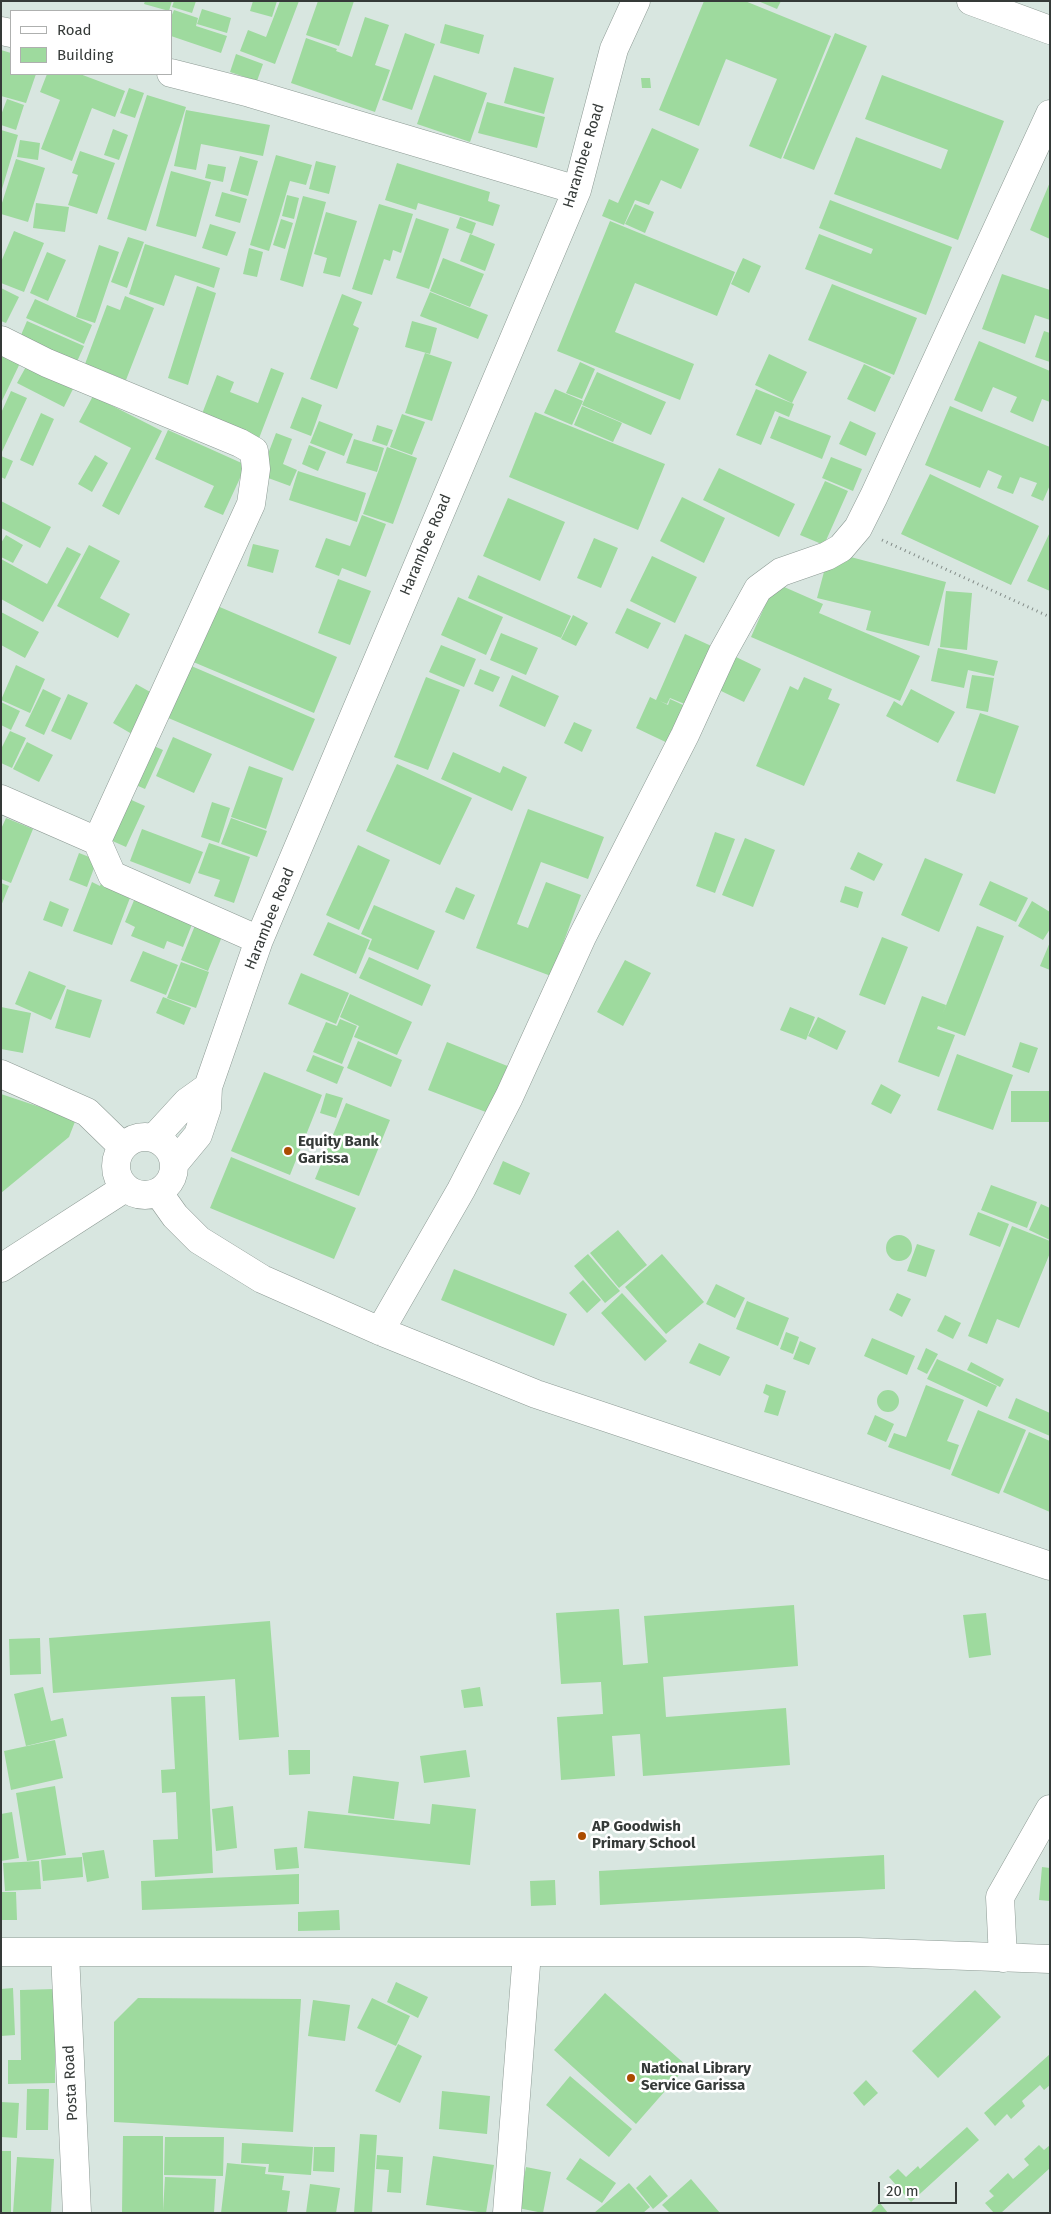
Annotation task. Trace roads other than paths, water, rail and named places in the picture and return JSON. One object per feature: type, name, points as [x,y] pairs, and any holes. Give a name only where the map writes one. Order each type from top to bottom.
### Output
[{"type":"street","name":"Harambee Road","points":[[174,1164],[198,1135],[207,1108],[208,1087],[259,940],[577,190],[614,49],[636,1]]},
{"type":"street","points":[[971,1],[1050,30]]},
{"type":"street","points":[[172,73],[250,92],[577,190]]},
{"type":"street","points":[[380,1331],[461,1190],[509,1097],[582,936],[685,735],[724,652],[758,589],[781,572],[827,556],[841,548],[858,528],[1050,114]]},
{"type":"street","points":[[1,340],[47,363],[254,451],[256,469],[251,504],[97,841]]},
{"type":"street","points":[[1,799],[97,841],[112,875],[259,940]]},
{"type":"street","points":[[1,1074],[87,1112],[123,1147]]},
{"type":"street","points":[[154,1138],[187,1102],[208,1087]]},
{"type":"street","points":[[137,1138],[154,1138],[168,1148],[174,1164],[170,1180],[158,1192],[147,1195],[135,1194],[126,1188],[119,1179],[116,1168],[117,1157],[123,1147],[137,1138]]},
{"type":"street","points":[[1,1268],[126,1188]]},
{"type":"street","points":[[158,1192],[174,1216],[199,1240],[262,1279],[380,1331],[536,1394],[1050,1566]]},
{"type":"street","points":[[1003,1958],[1000,1897],[1050,1809]]},
{"type":"street","points":[[1,1952],[859,1952],[1050,1959]]},
{"type":"street","points":[[507,2213],[527,1952]]},
{"type":"street","name":"Posta Road","points":[[65,1953],[77,2213]]},
{"type":"place","name":"Equity Bank Garissa","points":[[288,1151]]},
{"type":"place","name":"AP Goodwish Primary School","points":[[582,1836]]},
{"type":"place","name":"National Library Service Garissa","points":[[631,2078]]}]
